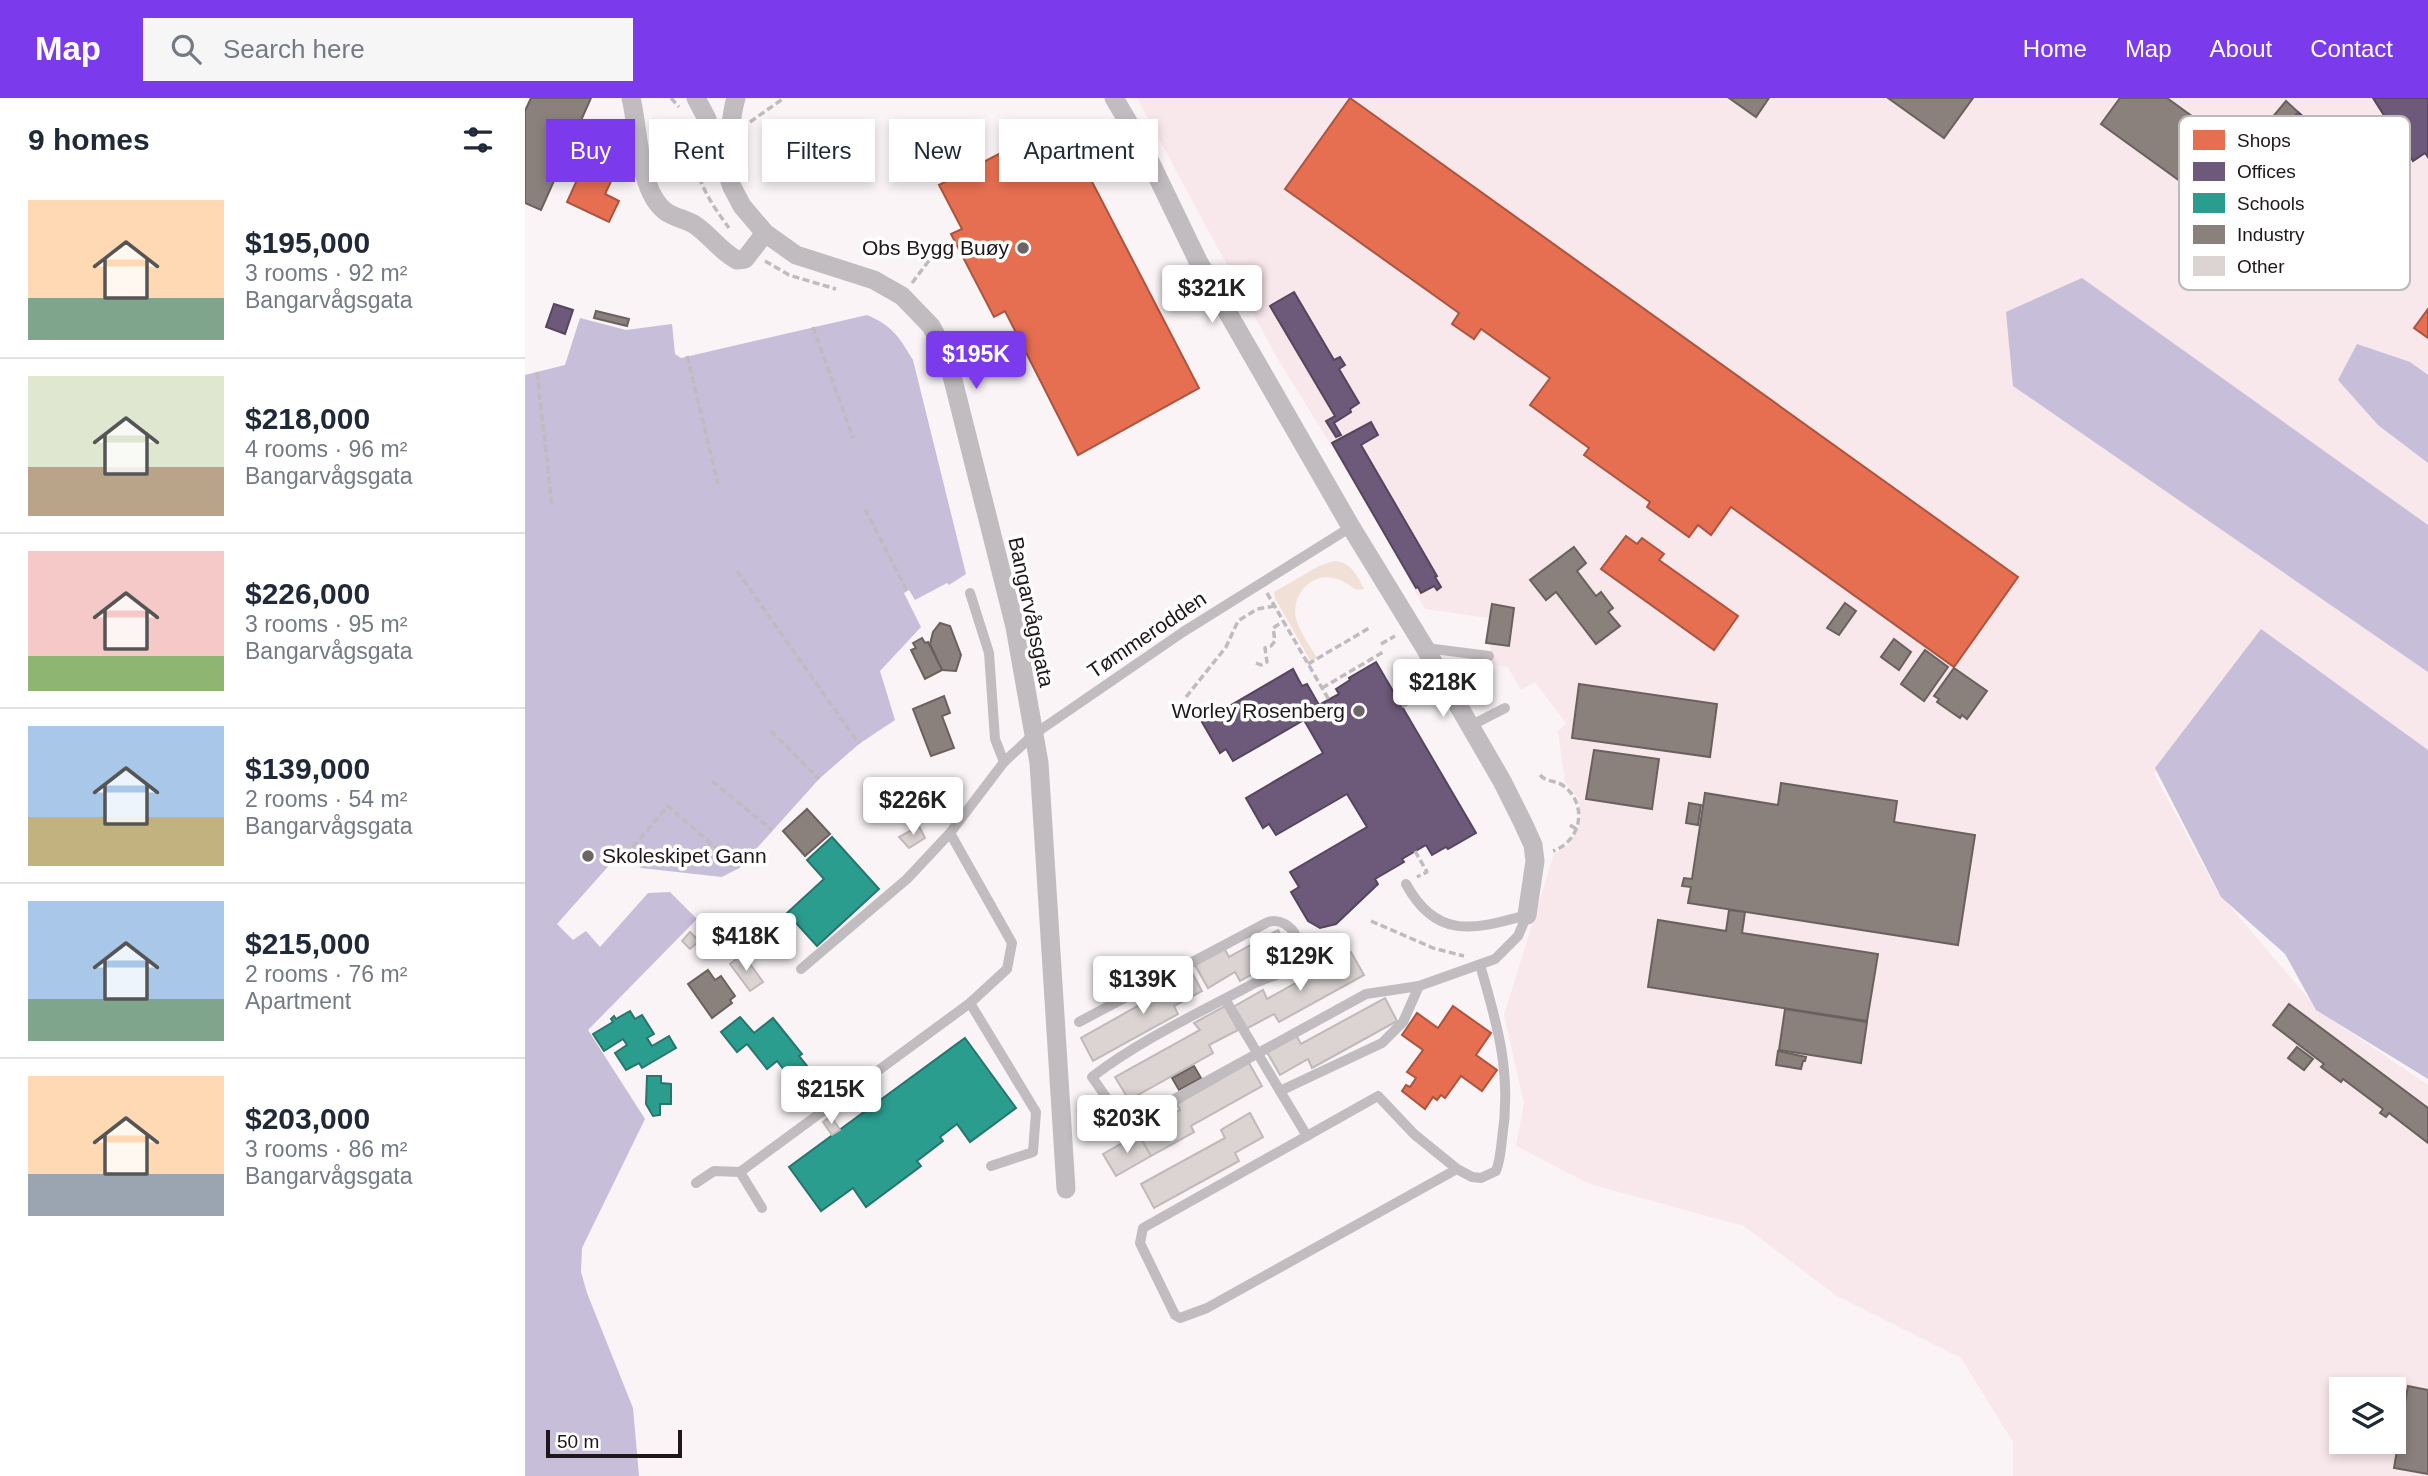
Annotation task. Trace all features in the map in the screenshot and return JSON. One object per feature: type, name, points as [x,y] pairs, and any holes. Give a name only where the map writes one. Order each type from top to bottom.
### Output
[{"type":"street","points":[[731,119],[736,98]]},
{"type":"street","points":[[1114,98],[1144,149],[1198,261],[1351,527],[1502,781],[1533,845],[1535,872],[1527,915]]},
{"type":"street","points":[[633,105],[645,178],[655,200],[666,212],[692,223],[719,248],[737,260],[745,259],[765,233]]},
{"type":"street","name":"Bangarvågsgata","points":[[689,105],[707,119]]},
{"type":"street","name":"Bangarvågsgata","points":[[730,182],[742,206],[765,233],[796,256],[874,279],[902,296],[931,326],[947,356],[1014,628],[1041,780],[1066,1189]]},
{"type":"lane","points":[[947,356],[989,341]]},
{"type":"lane","name":"Tømmerodden","points":[[801,969],[907,879],[950,834],[1004,762],[1033,735],[1183,632],[1351,527]]},
{"type":"lane","points":[[970,593],[989,653],[995,739],[1004,762]]},
{"type":"lane","points":[[1425,648],[1489,656]]},
{"type":"lane","points":[[1470,726],[1505,709]]},
{"type":"lane","points":[[696,1183],[714,1171],[740,1172],[970,1003],[1007,969],[1012,943],[950,834]]},
{"type":"lane","points":[[1406,884],[1414,899],[1427,913],[1444,922],[1464,927],[1483,927],[1527,915]]},
{"type":"lane","points":[[1079,1022],[1268,922],[1280,922],[1295,933],[1300,949],[1295,965],[1287,971],[1257,982],[1225,999],[1121,1056],[1092,1077],[1115,1110],[1133,1118],[1160,1107],[1366,994],[1419,986],[1485,963],[1512,943],[1527,915]]},
{"type":"lane","points":[[1457,1169],[1207,1308],[1180,1318],[1175,1315],[1140,1242],[1143,1228],[1378,1096],[1407,1127],[1457,1169],[1472,1177],[1482,1178],[1496,1171],[1505,1121],[1506,1085],[1500,1032],[1485,963]]},
{"type":"lane","points":[[1280,1091],[1382,1043],[1403,1022],[1419,986]]},
{"type":"lane","points":[[1225,999],[1307,1136]]},
{"type":"lane","points":[[970,1003],[1037,1112],[1033,1152],[991,1166]]},
{"type":"lane","points":[[740,1172],[762,1208]]},
{"type":"path","points":[[671,98],[689,105]]},
{"type":"path","points":[[748,122],[784,98]]},
{"type":"path","points":[[633,105],[654,119]]},
{"type":"path","points":[[701,182],[708,199],[728,227],[752,251]]},
{"type":"path","points":[[910,285],[937,250],[955,242]]},
{"type":"path","points":[[813,327],[853,438]]},
{"type":"path","points":[[687,356],[718,484]]},
{"type":"path","points":[[537,372],[552,505]]},
{"type":"path","points":[[865,509],[907,591]]},
{"type":"path","points":[[737,571],[859,744]]},
{"type":"path","points":[[1262,583],[1329,700]]},
{"type":"path","points":[[1186,697],[1226,647],[1238,621],[1257,609],[1275,606]]},
{"type":"path","points":[[1256,663],[1267,662],[1265,649],[1275,641],[1273,628],[1284,621]]},
{"type":"path","points":[[1308,664],[1371,627]]},
{"type":"path","points":[[1381,645],[1395,636]]},
{"type":"path","points":[[1322,688],[1385,651]]},
{"type":"path","points":[[1402,706],[1413,700]]},
{"type":"path","points":[[771,731],[819,779]]},
{"type":"path","points":[[1540,775],[1562,783],[1576,797],[1580,817],[1574,834],[1559,849],[1548,853]]},
{"type":"path","points":[[712,781],[772,830]]},
{"type":"path","points":[[626,855],[668,806],[739,868]]},
{"type":"path","points":[[1570,825],[1577,830]]},
{"type":"path","points":[[1406,884],[1427,872],[1415,851]]},
{"type":"path","points":[[1371,921],[1449,953],[1485,963]]},
{"type":"shaded area","points":[[1137,98],[2428,98],[2428,752],[2264,635],[2154,774],[2217,891],[2319,1011],[2428,1085],[2428,1476],[2013,1476],[2013,1442],[1961,1358],[1837,1296],[1744,1226],[1590,1184],[1516,1146],[1524,1103],[1504,1015],[1554,854],[1569,845],[1581,822],[1579,799],[1565,782],[1558,732],[1566,723],[1535,682],[1521,690],[1508,667],[1488,664],[1491,644],[1486,643],[1489,618],[1425,609],[1368,505],[1276,356],[1158,137],[1158,119],[1148,119]]},
{"type":"shaded area","points":[[2082,278],[2428,525],[2428,672],[2013,386],[2006,312]]},
{"type":"shaded area","points":[[867,315],[895,333],[913,360],[966,574],[915,600],[909,590],[904,593],[921,627],[880,671],[895,720],[859,744],[819,779],[739,868],[722,877],[641,868],[621,852],[557,924],[573,940],[586,931],[600,947],[648,893],[670,892],[697,919],[588,1030],[645,1119],[582,1248],[581,1272],[633,1408],[639,1476],[525,1476],[525,375],[565,365],[580,318],[626,330],[672,324],[675,354],[681,358]]},
{"type":"shaded area","points":[[2357,344],[2410,362],[2428,375],[2428,463],[2378,425],[2338,380]]},
{"type":"shaded area","points":[[1334,561],[1349,567],[1364,589],[1357,590],[1340,580],[1324,577],[1316,579],[1304,588],[1299,595],[1295,611],[1300,629],[1317,658],[1311,662],[1274,592],[1319,566]]},
{"type":"shaded area","points":[[2261,629],[2428,750],[2428,1079],[2316,1010],[2285,954],[2221,897],[2155,768]]},
{"type":"building: Shops","points":[[1350,98],[2018,577],[1954,667],[1731,507],[1711,535],[1698,525],[1689,537],[1647,507],[1650,502],[1584,455],[1589,448],[1530,405],[1550,378],[1481,329],[1474,339],[1452,324],[1459,313],[1285,189]]},
{"type":"building: Shops","points":[[999,154],[999,182],[1092,182],[1199,388],[1078,455],[1005,311],[994,317],[951,234],[962,229],[939,185],[945,182],[985,182],[985,161]]},
{"type":"building: Shops","points":[[576,182],[611,182],[605,194],[619,201],[609,222],[567,202]]},
{"type":"building: Shops","points":[[2428,309],[2428,338],[2414,328]]},
{"type":"building: Shops","points":[[1626,536],[1637,544],[1642,538],[1664,554],[1659,560],[1738,616],[1714,650],[1601,569]]},
{"type":"building: Shops","points":[[1453,1006],[1491,1033],[1476,1055],[1497,1070],[1482,1091],[1461,1076],[1445,1098],[1441,1095],[1437,1100],[1433,1097],[1425,1109],[1402,1091],[1406,1085],[1410,1087],[1416,1078],[1407,1072],[1423,1050],[1402,1035],[1417,1013],[1438,1028]]},
{"type":"building: Offices","points":[[2373,98],[2428,98],[2428,157],[2425,153],[2413,161],[2410,156],[2410,116],[2384,116]]},
{"type":"building: Offices","points":[[1294,292],[1334,360],[1340,357],[1345,365],[1339,369],[1359,403],[1334,423],[1341,435],[1336,437],[1326,421],[1335,416],[1270,306]]},
{"type":"building: Offices","points":[[554,304],[573,310],[565,334],[546,327]]},
{"type":"building: Offices","points":[[1371,422],[1378,435],[1361,445],[1437,576],[1435,577],[1441,587],[1437,590],[1434,586],[1421,593],[1418,587],[1416,588],[1332,443]]},
{"type":"building: Offices","points":[[1376,662],[1476,833],[1432,855],[1426,845],[1402,859],[1404,862],[1375,879],[1378,884],[1336,924],[1320,928],[1308,921],[1291,892],[1299,887],[1290,872],[1367,827],[1347,794],[1276,835],[1269,824],[1263,828],[1246,798],[1323,753],[1304,720],[1233,761],[1226,749],[1220,753],[1202,722],[1293,669],[1302,686],[1307,684],[1319,705],[1339,694],[1336,689],[1350,680],[1349,678]]},
{"type":"building: Schools","points":[[832,837],[879,889],[817,946],[787,913],[824,879],[807,860]]},
{"type":"building: Schools","points":[[630,1011],[635,1019],[642,1015],[654,1034],[647,1038],[652,1046],[669,1036],[676,1048],[642,1068],[639,1063],[626,1070],[615,1053],[627,1045],[623,1039],[604,1051],[593,1034],[613,1022],[611,1019],[614,1016],[616,1019]]},
{"type":"building: Schools","points":[[740,1017],[754,1033],[773,1018],[802,1054],[799,1056],[808,1067],[792,1080],[777,1061],[767,1069],[747,1044],[737,1052],[721,1032]]},
{"type":"building: Schools","points":[[965,1038],[1016,1108],[970,1142],[957,1124],[940,1137],[943,1141],[917,1161],[921,1166],[866,1207],[853,1188],[821,1211],[789,1167]]},
{"type":"building: Schools","points":[[647,1076],[661,1076],[661,1083],[671,1084],[671,1104],[660,1104],[660,1115],[653,1116],[646,1104]]},
{"type":"building: Industry","points":[[531,98],[591,98],[582,119],[546,119],[546,182],[554,182],[541,210],[525,203],[525,111]]},
{"type":"building: Industry","points":[[1729,98],[1769,98],[1756,117]]},
{"type":"building: Industry","points":[[1888,98],[1973,98],[1944,138]]},
{"type":"building: Industry","points":[[2120,98],[2167,98],[2192,116],[2179,116],[2179,180],[2101,124]]},
{"type":"building: Industry","points":[[2286,101],[2298,112],[2295,116],[2274,116]]},
{"type":"building: Industry","points":[[596,311],[629,319],[627,326],[594,318]]},
{"type":"building: Industry","points":[[1574,547],[1586,563],[1577,571],[1596,596],[1601,592],[1613,608],[1608,612],[1620,626],[1596,644],[1556,592],[1546,600],[1530,580]]},
{"type":"building: Industry","points":[[1845,603],[1856,611],[1839,635],[1827,628]]},
{"type":"building: Industry","points":[[1492,604],[1514,608],[1509,646],[1486,643]]},
{"type":"building: Industry","points":[[940,623],[950,626],[961,655],[956,671],[942,670],[930,644],[933,632]]},
{"type":"building: Industry","points":[[922,638],[925,643],[928,642],[942,670],[925,679],[911,650],[916,648],[913,643]]},
{"type":"building: Industry","points":[[1894,639],[1911,652],[1899,670],[1881,657]]},
{"type":"building: Industry","points":[[1925,650],[1948,667],[1924,701],[1901,684]]},
{"type":"building: Industry","points":[[1954,668],[1987,691],[1967,719],[1962,715],[1960,718],[1937,702],[1939,699],[1934,696]]},
{"type":"building: Industry","points":[[1579,684],[1717,704],[1710,757],[1572,738]]},
{"type":"building: Industry","points":[[944,696],[950,713],[942,716],[954,748],[931,756],[913,709]]},
{"type":"building: Industry","points":[[1594,750],[1659,759],[1652,809],[1586,799]]},
{"type":"building: Industry","points":[[1781,783],[1897,801],[1894,822],[1975,835],[1958,945],[1688,903],[1691,887],[1682,886],[1684,878],[1692,879],[1705,793],[1778,805]]},
{"type":"building: Industry","points":[[1689,803],[1701,805],[1698,825],[1686,823]]},
{"type":"building: Industry","points":[[807,809],[830,834],[805,856],[783,831]]},
{"type":"building: Industry","points":[[1729,910],[1745,912],[1742,933],[1878,954],[1867,1021],[1648,987],[1658,920],[1726,931]]},
{"type":"building: Industry","points":[[708,970],[715,980],[721,976],[735,996],[730,1000],[732,1003],[712,1018],[688,984]]},
{"type":"building: Industry","points":[[2289,1004],[2428,1108],[2428,1143],[2389,1113],[2386,1117],[2380,1113],[2383,1109],[2343,1079],[2341,1082],[2321,1067],[2324,1064],[2273,1025]]},
{"type":"building: Industry","points":[[1785,1009],[1867,1022],[1861,1063],[1779,1050]]},
{"type":"building: Industry","points":[[2297,1047],[2313,1059],[2304,1070],[2288,1058]]},
{"type":"building: Industry","points":[[1778,1051],[1806,1057],[1801,1069],[1776,1065]]},
{"type":"building: Industry","points":[[1194,1066],[1201,1078],[1179,1090],[1172,1078]]},
{"type":"building: Industry","points":[[2408,1386],[2428,1390],[2428,1474],[2394,1468],[2396,1454],[2406,1454]]},
{"type":"building: Other","points":[[919,826],[925,838],[909,848],[899,837]]},
{"type":"building: Other","points":[[1278,930],[1290,953],[1240,981],[1235,972],[1208,988],[1195,965],[1224,948],[1229,957]]},
{"type":"building: Other","points":[[690,932],[699,941],[690,949],[682,941]]},
{"type":"building: Other","points":[[1351,952],[1364,975],[1279,1022],[1274,1014],[1246,1029],[1233,1007],[1263,990],[1267,999]]},
{"type":"building: Other","points":[[743,954],[763,982],[750,991],[730,964]]},
{"type":"building: Other","points":[[1189,967],[1202,991],[1174,1006],[1178,1014],[1093,1061],[1081,1038],[1164,991],[1160,983]]},
{"type":"building: Other","points":[[1385,998],[1397,1021],[1312,1068],[1308,1059],[1280,1075],[1267,1052],[1296,1035],[1301,1044]]},
{"type":"building: Other","points":[[1225,1006],[1238,1030],[1209,1045],[1213,1053],[1129,1100],[1115,1077],[1200,1030],[1194,1023]]},
{"type":"building: Other","points":[[1249,1063],[1262,1086],[1191,1126],[1194,1132],[1151,1156],[1138,1134],[1180,1110],[1177,1104]]},
{"type":"building: Other","points":[[1250,1113],[1263,1137],[1235,1153],[1239,1161],[1154,1208],[1141,1184],[1225,1138],[1221,1130]]},
{"type":"building: Other","points":[[831,1116],[840,1130],[832,1135],[823,1122]]},
{"type":"building: Other","points":[[1138,1134],[1151,1156],[1116,1176],[1103,1154]]},
{"type":"place","name":"Obs Bygg Buøy","points":[[1023,248]]},
{"type":"place","name":"Worley Rosenberg","points":[[1359,711]]},
{"type":"place","name":"Skoleskipet Gann","points":[[588,856]]}]
